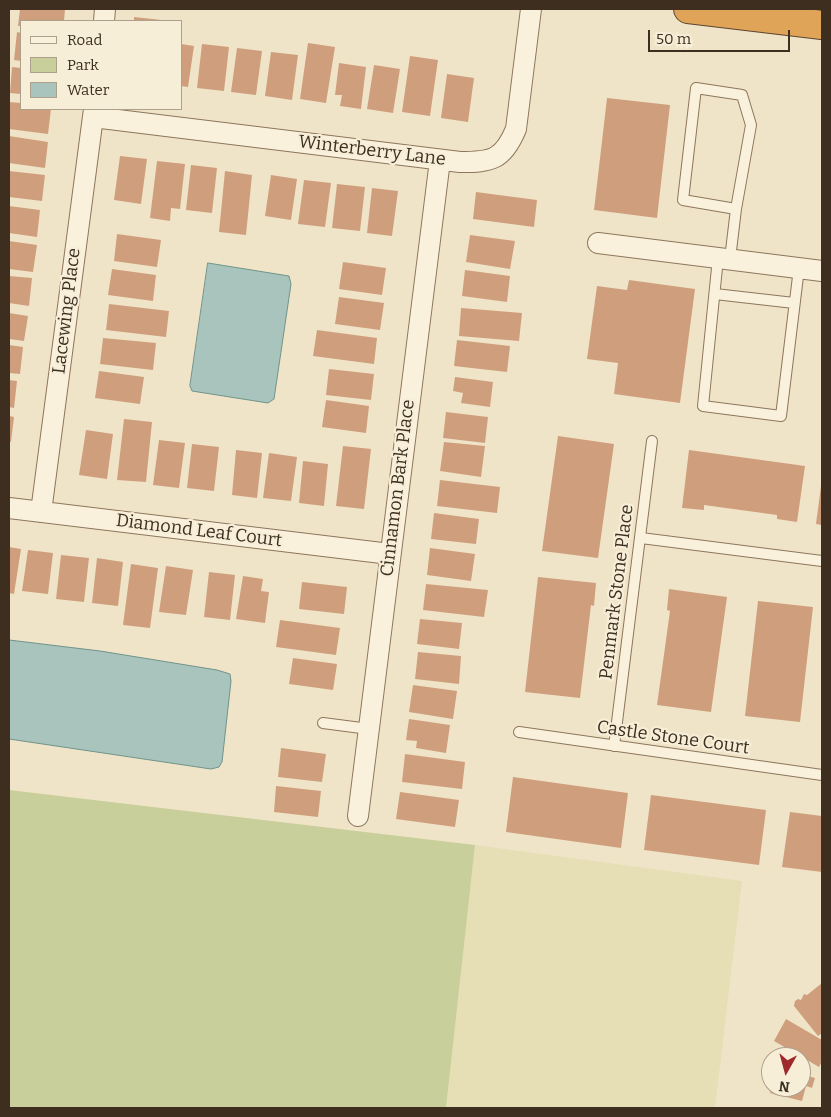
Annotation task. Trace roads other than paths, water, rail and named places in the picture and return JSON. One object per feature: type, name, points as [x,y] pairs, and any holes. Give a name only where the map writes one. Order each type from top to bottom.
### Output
[{"type":"highway","points":[[688,9],[822,25]]},
{"type":"street","name":"Winterberry Lane","points":[[93,113],[440,160],[460,162],[485,160],[502,153],[510,144],[516,129],[531,9]]},
{"type":"street","name":"Lacewing Place","points":[[41,512],[93,113]]},
{"type":"street","name":"Cinnamon Bark Place","points":[[358,816],[440,160]]},
{"type":"street","points":[[598,243],[822,271]]},
{"type":"street","name":"Diamond Leaf Court","points":[[9,508],[390,554]]},
{"type":"lane","points":[[736,209],[683,200],[696,88],[742,95],[751,125],[736,209],[715,294],[703,406],[781,416],[799,268]]},
{"type":"lane","points":[[715,294],[794,303]]},
{"type":"lane","name":"Penmark Stone Place","points":[[614,746],[652,441]]},
{"type":"lane","points":[[641,538],[822,561]]},
{"type":"lane","points":[[323,724],[369,729]]},
{"type":"lane","name":"Castle Stone Court","points":[[519,732],[822,775]]},
{"type":"water","points":[[208,263],[289,276],[291,284],[274,399],[268,403],[192,391],[190,386]]},
{"type":"water","points":[[9,640],[100,651],[217,670],[230,674],[231,681],[222,762],[219,767],[211,769],[9,739]]}]
